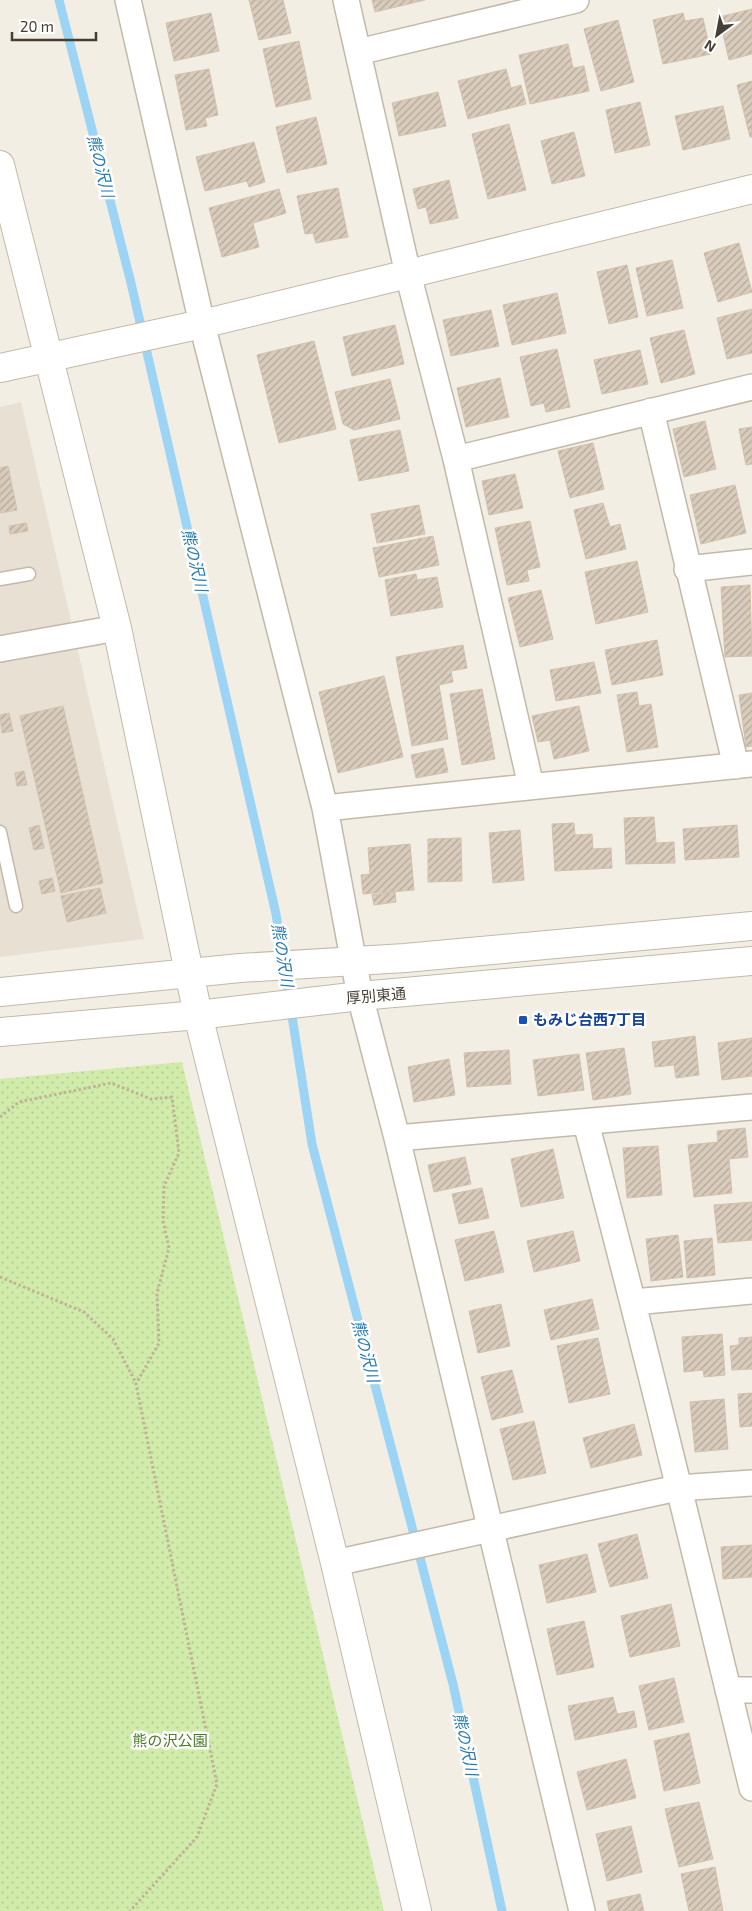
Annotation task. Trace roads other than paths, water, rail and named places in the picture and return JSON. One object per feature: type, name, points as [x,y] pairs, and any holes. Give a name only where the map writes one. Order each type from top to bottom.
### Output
[{"type":"street","points":[[128,0],[202,324],[325,808],[360,996],[397,1138],[582,1911]]},
{"type":"street","points":[[346,0],[408,274],[456,459],[531,786]]},
{"type":"street","points":[[358,52],[565,1]]},
{"type":"street","points":[[0,165],[117,628],[198,1015],[335,1563],[416,1911]]},
{"type":"street","points":[[0,368],[47,356],[202,324],[752,189]]},
{"type":"street","points":[[456,459],[752,387]]},
{"type":"street","points":[[325,808],[744,765],[687,569],[651,412]]},
{"type":"street","points":[[687,569],[752,562]]},
{"type":"street","points":[[0,648],[117,628]]},
{"type":"street","points":[[0,992],[189,975],[240,968],[354,961],[752,926]]},
{"type":"street","name":"厚別東通","points":[[0,1032],[248,1010],[360,996],[752,961]]},
{"type":"street","points":[[397,1138],[752,1107]]},
{"type":"street","points":[[586,1123],[634,1302],[677,1488],[740,1690],[752,1788]]},
{"type":"street","points":[[634,1302],[752,1290]]},
{"type":"street","points":[[335,1563],[451,1536],[677,1488],[752,1483]]},
{"type":"lane","points":[[0,579],[29,574]]},
{"type":"lane","points":[[0,832],[16,906]]},
{"type":"waterway","name":"熊の沢川","points":[[59,0],[131,283],[276,914],[312,1144],[453,1684],[502,1911]]},
{"type":"place","name":"もみじ台西7丁目","points":[[523,1020]]},
{"type":"park label","name":"熊の沢公園","points":[[170,1741]]}]
